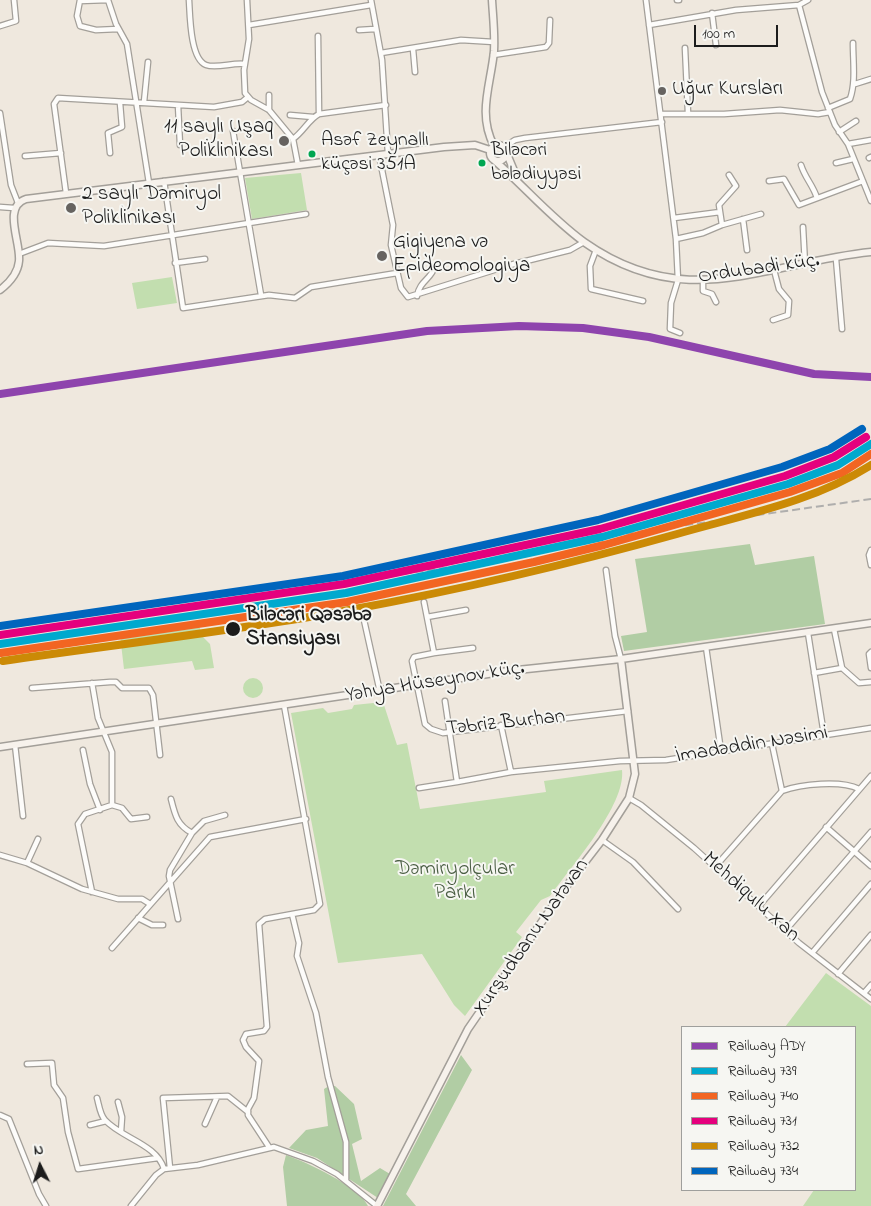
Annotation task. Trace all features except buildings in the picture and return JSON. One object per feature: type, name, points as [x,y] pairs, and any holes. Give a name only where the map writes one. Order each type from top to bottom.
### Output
[{"type":"main road","points":[[492,0],[494,55],[487,91],[485,119],[492,148],[490,156],[494,160],[502,161],[507,154]]},
{"type":"main road","points":[[0,290],[13,277],[18,265],[16,205],[33,197],[468,145],[492,148],[504,147],[520,183]]},
{"type":"main road","name":"Ordubadi küç.","points":[[494,160],[568,229],[596,250],[634,268],[678,280],[703,281],[871,252]]},
{"type":"main road","name":"Yəhya Hüseynov küç.","points":[[0,747],[380,692],[508,671],[621,659],[871,624]]},
{"type":"main road","name":"Xurşudbanu Natəvan","points":[[377,1206],[468,1029],[565,888],[602,840],[629,798],[634,780],[634,762],[621,659]]},
{"type":"street","points":[[0,26],[16,21],[14,0]]},
{"type":"street","points":[[118,29],[96,30],[82,28],[78,21],[80,0],[108,0],[118,29],[127,44],[149,183]]},
{"type":"street","points":[[189,0],[195,51],[203,63],[209,66],[245,64]]},
{"type":"street","points":[[247,0],[249,45],[245,64],[244,88],[248,97],[269,110],[292,138],[298,165]]},
{"type":"street","points":[[646,0],[676,239],[678,280],[671,303],[670,329],[680,333]]},
{"type":"street","points":[[649,25],[712,14],[800,5],[806,1]]},
{"type":"street","points":[[249,25],[371,3],[381,53],[388,154]]},
{"type":"street","points":[[800,5],[816,76],[829,110],[848,144],[871,201]]},
{"type":"street","points":[[712,14],[716,45]]},
{"type":"street","points":[[494,55],[546,47],[550,20]]},
{"type":"street","points":[[359,30],[375,29]]},
{"type":"street","points":[[318,36],[319,114]]},
{"type":"street","points":[[381,53],[461,40],[494,42]]},
{"type":"street","points":[[661,114],[829,110],[849,101],[855,84],[852,72],[853,43]]},
{"type":"street","points":[[685,48],[688,113]]},
{"type":"street","points":[[413,49],[415,72]]},
{"type":"street","points":[[144,102],[148,62]]},
{"type":"street","points":[[855,84],[871,79]]},
{"type":"street","points":[[269,95],[269,110]]},
{"type":"street","points":[[66,194],[54,108],[55,100],[68,97],[120,103],[144,102],[221,106],[242,102],[248,97]]},
{"type":"street","points":[[110,153],[108,133],[122,127],[120,103]]},
{"type":"street","points":[[178,105],[180,144]]},
{"type":"street","points":[[292,138],[303,132],[313,117],[319,114],[386,106]]},
{"type":"street","points":[[0,113],[16,205],[0,207]]},
{"type":"street","points":[[290,115],[313,117]]},
{"type":"street","points":[[840,132],[856,121]]},
{"type":"street","points":[[504,147],[515,140],[525,138],[662,122]]},
{"type":"street","points":[[232,131],[260,296]]},
{"type":"street","points":[[848,144],[871,140]]},
{"type":"street","points":[[25,156],[61,153]]},
{"type":"street","points":[[379,155],[392,225],[391,245],[401,288],[408,297],[417,296],[510,265],[570,250],[584,242]]},
{"type":"street","points":[[836,164],[853,158]]},
{"type":"street","points":[[801,165],[805,176],[813,185],[817,198]]},
{"type":"street","points":[[722,225],[720,202],[736,188],[729,175]]},
{"type":"street","points":[[769,181],[784,179],[799,205],[863,181]]},
{"type":"street","points":[[164,181],[183,308],[260,296],[274,295],[295,298],[311,287],[397,273]]},
{"type":"street","points":[[674,218],[720,212]]},
{"type":"street","points":[[19,254],[48,243],[97,247],[306,214]]},
{"type":"street","points":[[676,239],[703,233],[722,225],[761,214]]},
{"type":"street","points":[[743,219],[747,250]]},
{"type":"street","points":[[803,227],[805,264]]},
{"type":"street","points":[[596,250],[590,266],[592,289],[643,301]]},
{"type":"street","points":[[836,258],[842,329]]},
{"type":"street","points":[[175,263],[205,259]]},
{"type":"street","points":[[417,296],[421,283],[430,277],[435,266]]},
{"type":"street","points":[[773,320],[788,316],[790,301],[779,289],[774,270]]},
{"type":"street","points":[[703,281],[703,291],[712,294],[716,302]]},
{"type":"street","points":[[871,550],[869,555],[871,565]]},
{"type":"street","points":[[606,570],[615,636],[621,659]]},
{"type":"street","points":[[424,602],[434,653],[473,648]]},
{"type":"street","points":[[362,610],[380,692]]},
{"type":"street","points":[[427,617],[466,610]]},
{"type":"street","points":[[834,629],[842,668],[859,684],[871,682]]},
{"type":"street","points":[[808,633],[824,735]]},
{"type":"street","points":[[706,647],[721,751]]},
{"type":"street","points":[[871,652],[869,654],[871,668]]},
{"type":"street","name":"Təbriz Burhan","points":[[434,653],[412,658],[425,724],[437,732],[628,711]]},
{"type":"street","points":[[814,673],[842,668]]},
{"type":"street","points":[[32,688],[116,682],[124,688],[149,688],[153,695],[158,724],[160,755]]},
{"type":"street","points":[[92,683],[98,718],[112,752],[112,806]]},
{"type":"street","points":[[445,702],[457,782]]},
{"type":"street","points":[[248,1112],[254,1098],[258,1061],[246,1047],[243,1040],[246,1034],[264,1031],[266,1027],[259,924],[265,919],[314,910],[320,904],[284,705]]},
{"type":"street","points":[[502,725],[511,772]]},
{"type":"street","name":"İmadəddin Nəsimi","points":[[419,788],[511,772],[666,760],[871,728]]},
{"type":"street","points":[[772,744],[782,791]]},
{"type":"street","points":[[15,745],[23,816]]},
{"type":"street","points":[[83,750],[90,784],[100,810]]},
{"type":"street","points":[[759,906],[871,776]]},
{"type":"street","points":[[715,867],[782,791],[794,787],[846,784],[859,790]]},
{"type":"street","name":"Mehdiqulu Xan","points":[[629,798],[642,804],[812,953],[871,999]]},
{"type":"street","points":[[171,799],[177,821],[192,834]]},
{"type":"street","points":[[92,892],[78,824],[85,814],[112,806],[122,808],[131,820],[147,817]]},
{"type":"street","points":[[178,919],[170,881],[170,870],[192,834],[204,821],[225,815]]},
{"type":"street","points":[[112,948],[210,837],[306,820]]},
{"type":"street","points":[[826,827],[871,866]]},
{"type":"street","points":[[785,930],[871,832]]},
{"type":"street","points":[[28,863],[38,840]]},
{"type":"street","points":[[602,840],[633,862],[678,909]]},
{"type":"street","points":[[0,855],[28,863],[65,882],[92,892],[118,899],[142,899],[150,904]]},
{"type":"street","points":[[812,953],[871,884]]},
{"type":"street","points":[[292,914],[299,943],[297,956],[316,1012],[328,1077],[346,1142],[346,1180]]},
{"type":"street","points":[[138,918],[152,925],[163,926]]},
{"type":"street","points":[[838,974],[871,935]]},
{"type":"street","points":[[864,994],[871,985]]},
{"type":"street","points":[[27,1064],[50,1062],[53,1065],[54,1085],[63,1098],[68,1132],[78,1170],[158,1158]]},
{"type":"street","points":[[170,1168],[163,1098],[230,1096],[248,1112],[269,1147]]},
{"type":"street","points":[[205,1124],[216,1097]]},
{"type":"street","points":[[98,1098],[106,1121],[158,1158],[164,1169]]},
{"type":"street","points":[[118,1102],[122,1117],[120,1132]]},
{"type":"street","points":[[0,1115],[9,1119],[39,1194],[46,1206]]},
{"type":"street","points":[[90,1125],[106,1121]]},
{"type":"street","points":[[131,1206],[156,1175],[164,1169],[192,1166],[237,1157],[269,1147],[281,1149],[313,1161],[346,1180],[377,1206]]},
{"type":"green space","points":[[301,173],[307,210],[252,219],[245,178]]},
{"type":"green space","points":[[172,277],[177,303],[137,309],[132,283]]},
{"type":"green space","points":[[750,544],[755,565],[814,556],[825,624],[624,651],[621,636],[647,632],[635,559]]},
{"type":"green space","points":[[198,623],[203,637],[210,644],[214,668],[195,670],[192,661],[124,669],[120,635]]},
{"type":"green space","points":[[253,678],[260,681],[263,688],[260,695],[253,698],[246,695],[243,688],[246,681]]},
{"type":"green space","name":"Dəmiryolçular Parkı","points":[[383,702],[397,745],[407,743],[420,809],[546,792],[544,781],[622,770],[621,784],[607,818],[550,896],[541,900],[516,932],[522,937],[465,1016],[454,1005],[422,954],[338,963],[291,713],[323,708],[328,713],[352,709],[354,705]]},
{"type":"green space","points":[[826,973],[871,1006],[871,1206],[803,1206],[813,1191],[856,1191],[856,1026],[786,1026]]},
{"type":"green space","points":[[461,1055],[472,1070],[406,1194],[416,1206],[383,1206]]},
{"type":"green space","points":[[329,1086],[335,1086],[354,1104],[362,1139],[352,1144],[361,1181],[380,1168],[390,1174],[378,1198],[317,1158],[289,1148],[306,1130],[328,1126],[324,1089]]},
{"type":"green space","points":[[286,1155],[306,1163],[343,1183],[363,1198],[368,1206],[287,1206],[283,1167]]},
{"type":"railway","points":[[602,537],[871,499]]},
{"type":"railway","points":[[0,634],[510,558]]},
{"type":"rail line","name":"ADY","points":[[0,394],[427,331],[519,326],[583,328],[649,337],[814,374],[871,377]]},
{"type":"rail line","name":"734","points":[[0,626],[343,576],[598,520],[782,467],[830,449],[862,429]]},
{"type":"rail line","name":"731","points":[[0,635],[344,584],[600,529],[785,476],[834,457],[866,437]]},
{"type":"rail line","name":"739","points":[[0,644],[346,593],[602,537],[788,484],[838,465],[871,444]]},
{"type":"rail line","name":"740","points":[[1,653],[347,602],[534,562],[604,545],[790,492],[842,473],[871,454]]},
{"type":"rail line","name":"732","points":[[3,661],[306,618],[514,576],[752,514],[826,489],[871,465]]},
{"type":"place","name":"Uğur Kursları","points":[[662,91]]},
{"type":"place","name":"11 saylı Uşaq Poliklinikası","points":[[284,141]]},
{"type":"place","name":"Asəf Zeynallı küçəsi 351A","points":[[312,154]]},
{"type":"place","name":"Biləcəri bələdiyyəsi","points":[[482,163]]},
{"type":"place","name":"2 saylı Dəmiryol Poliklinikası","points":[[71,208]]},
{"type":"place","name":"Gigiyena və Epideomologiya","points":[[382,256]]},
{"type":"place","name":"Biləcəri Qəsəbə Stansiyası","points":[[233,629]]}]
